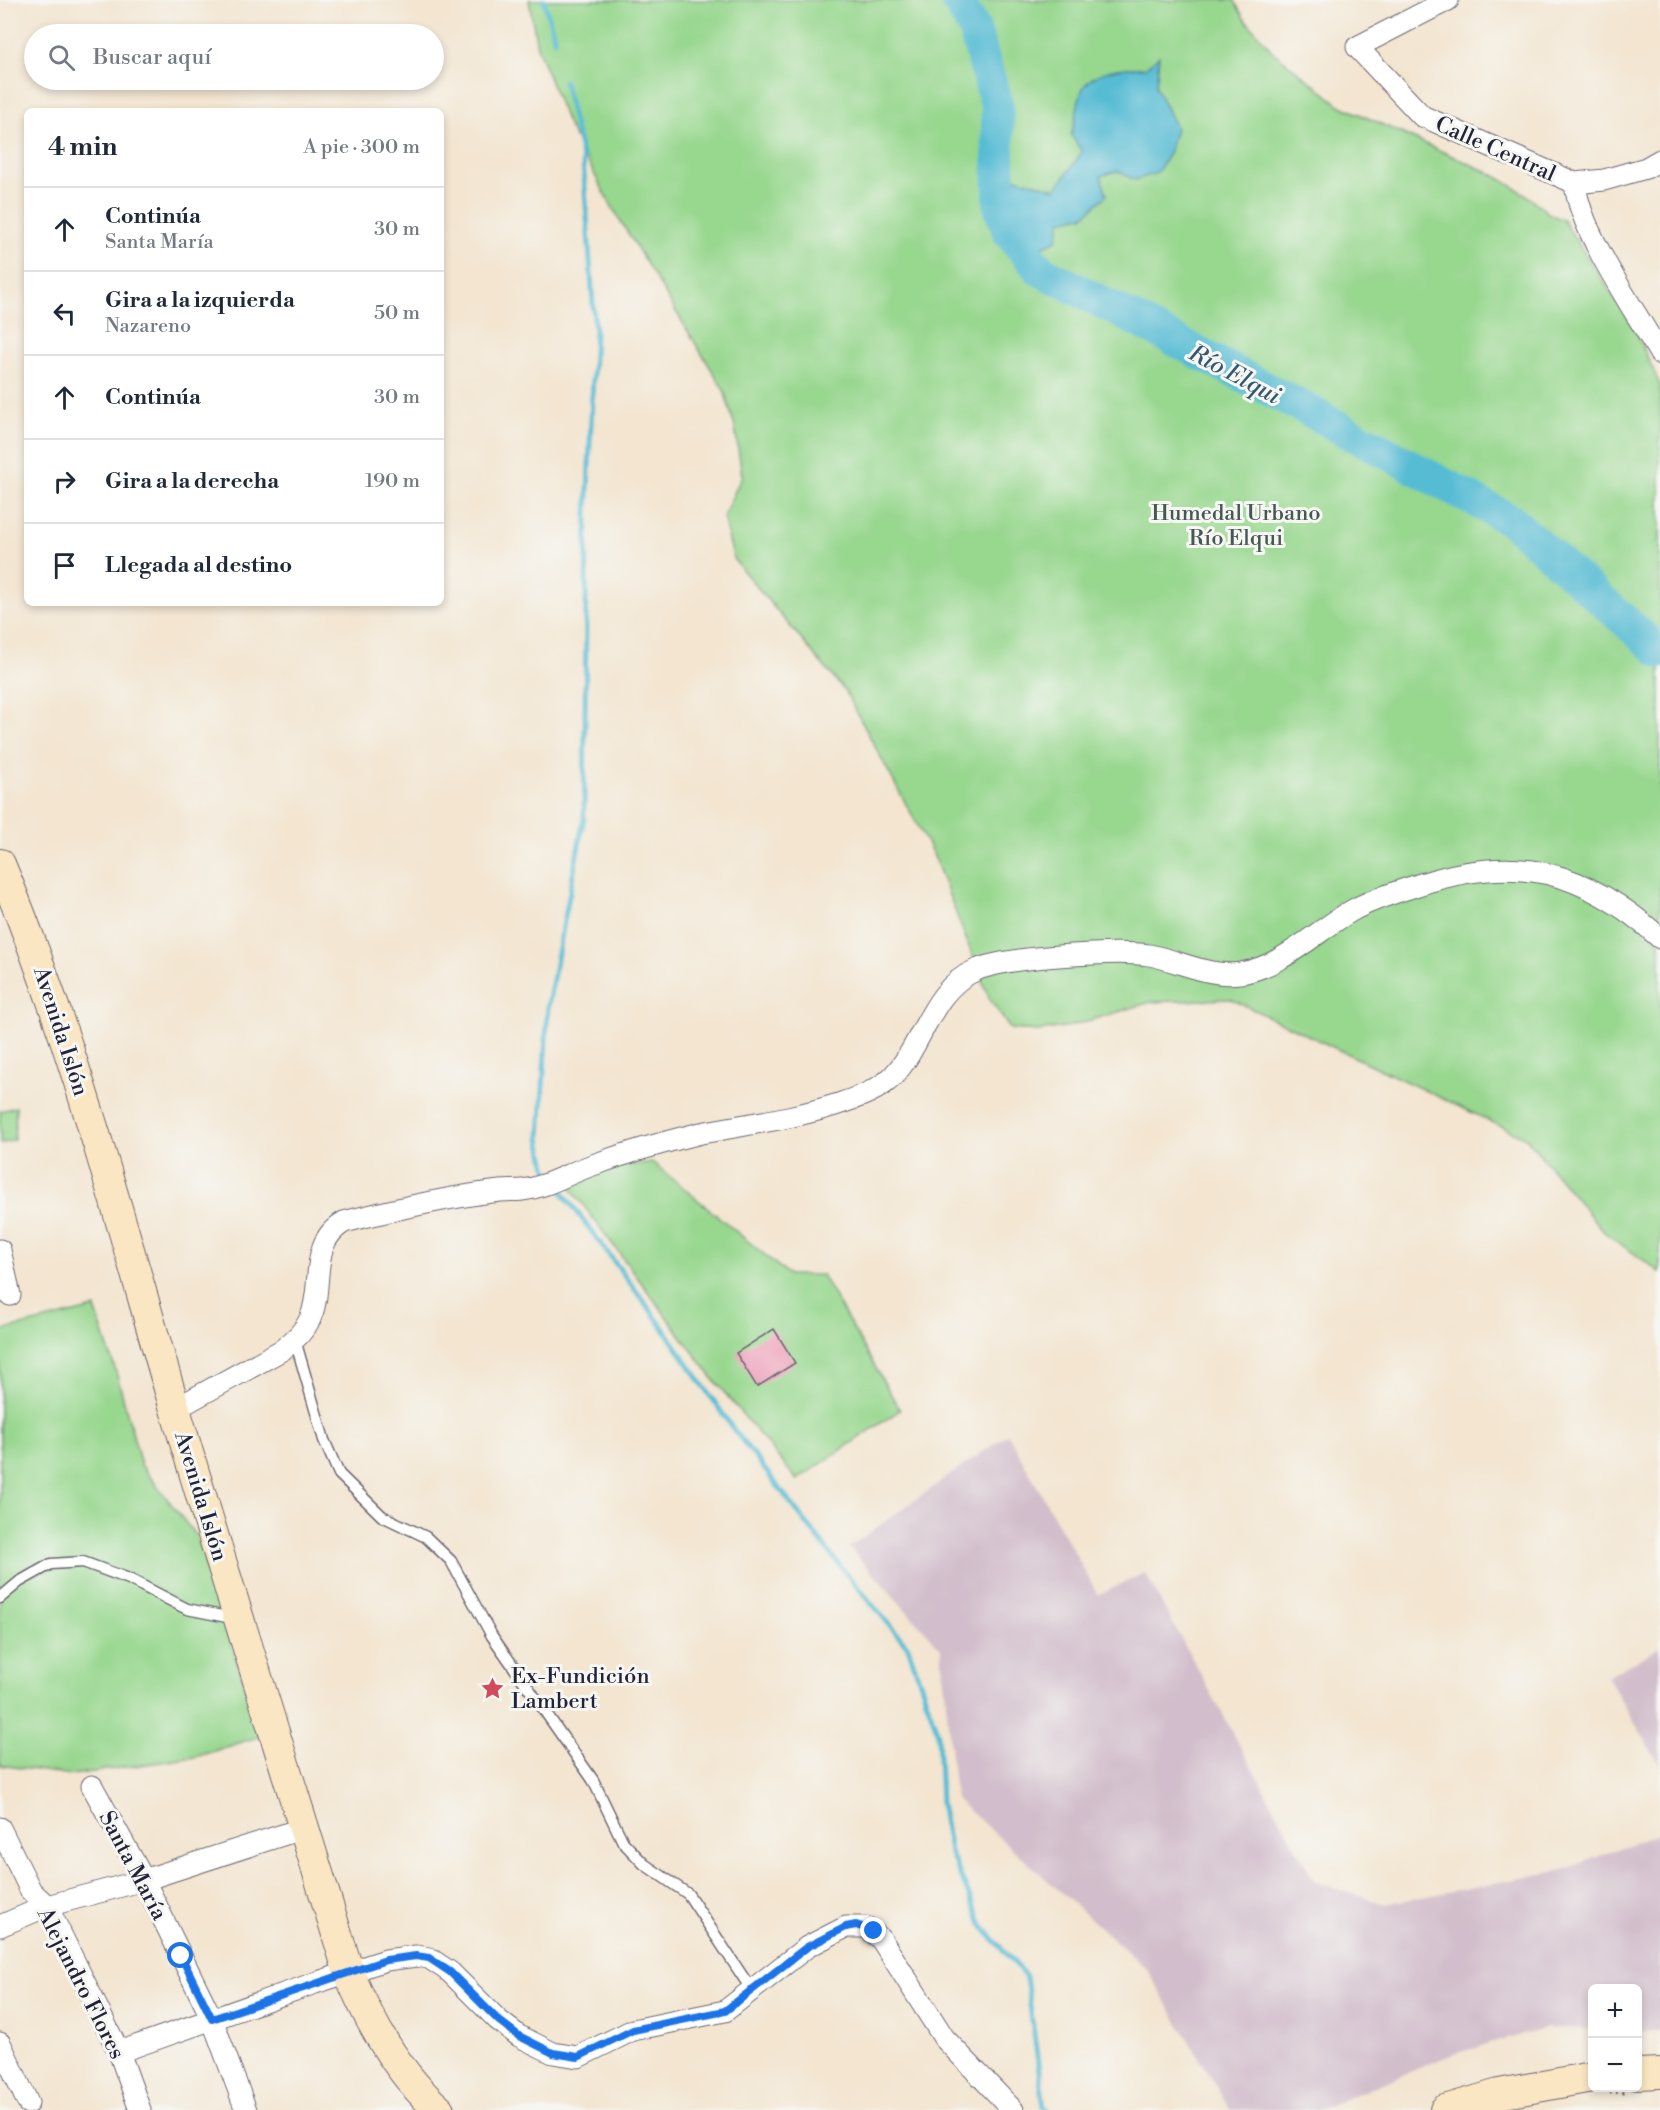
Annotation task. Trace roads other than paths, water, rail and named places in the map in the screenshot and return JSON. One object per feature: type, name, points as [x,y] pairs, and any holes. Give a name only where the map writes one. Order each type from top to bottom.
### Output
[{"type":"main road","name":"Avenida Islón","points":[[0,864],[6,891],[35,949],[97,1132],[175,1408],[349,1973],[383,2041],[431,2107]]},
{"type":"main road","points":[[1642,2074],[1660,2073]]},
{"type":"main road","points":[[1444,2110],[1499,2094],[1588,2078]]},
{"type":"street","name":"Calle Central","points":[[1448,0],[1357,47],[1422,116],[1575,183],[1604,180],[1646,168],[1660,160]]},
{"type":"street","points":[[1575,183],[1579,205],[1588,229],[1660,354]]},
{"type":"street","points":[[175,1408],[282,1350],[296,1340],[307,1325],[314,1308],[322,1246],[337,1227],[405,1207],[522,1190],[553,1182],[587,1167],[649,1147],[704,1133],[740,1128],[813,1112],[875,1090],[900,1066],[948,990],[968,974],[991,965],[1130,953],[1163,958],[1219,973],[1242,973],[1288,952],[1354,909],[1376,898],[1455,873],[1492,868],[1546,873],[1584,886],[1622,907],[1660,938]]},
{"type":"street","points":[[0,1250],[10,1295]]},
{"type":"street","name":"Santa María","points":[[92,1786],[144,1880],[212,2019],[246,2110]]},
{"type":"street","name":"Alejandro Flores","points":[[0,1828],[31,1891],[47,1906],[119,2052],[140,2110]]},
{"type":"street","points":[[0,1926],[47,1906],[144,1880],[304,1828]]},
{"type":"street","points":[[119,2052],[399,1957],[429,1958],[450,1972],[498,2020],[519,2036],[545,2050],[578,2057],[633,2030],[725,2011],[740,2002],[751,1989],[807,1947],[846,1927],[866,1927],[881,1939],[944,2038],[1013,2110]]},
{"type":"street","points":[[0,2043],[28,2103]]},
{"type":"lane","points":[[296,1340],[324,1440],[339,1474],[382,1516],[426,1537],[451,1561],[492,1636],[593,1780],[623,1842],[644,1864],[688,1894],[751,1989]]},
{"type":"lane","points":[[0,1598],[19,1582],[51,1563],[83,1562],[129,1579],[187,1609],[240,1620]]},
{"type":"water","points":[[1159,56],[1156,87],[1176,128],[1169,154],[1157,173],[1135,180],[1117,171],[1101,176],[1107,195],[1085,215],[1061,221],[1057,240],[1029,253],[1016,208],[1007,195],[1009,176],[1056,189],[1082,152],[1071,135],[1083,88],[1103,73],[1111,70],[1145,68]]},
{"type":"waterway","points":[[544,0],[555,41]]},
{"type":"waterway","name":"Río Elqui","points":[[957,0],[974,28],[997,105],[1000,208],[1008,231],[1040,270],[1304,408],[1512,521],[1660,652]]},
{"type":"waterway","points":[[552,1177],[546,1167],[540,1138],[548,1005],[584,818],[587,513],[595,332],[583,160],[564,81]]},
{"type":"waterway","points":[[557,1185],[657,1319],[734,1430],[836,1561],[908,1647],[938,1734],[941,1803],[950,1852],[983,1927],[1026,1976],[1044,2107],[1048,2110]]},
{"type":"place","name":"Ex-Fundición Lambert","points":[[493,1688]]},
{"type":"park label","name":"Humedal Urbano Río Elqui","points":[[1236,524]]}]
